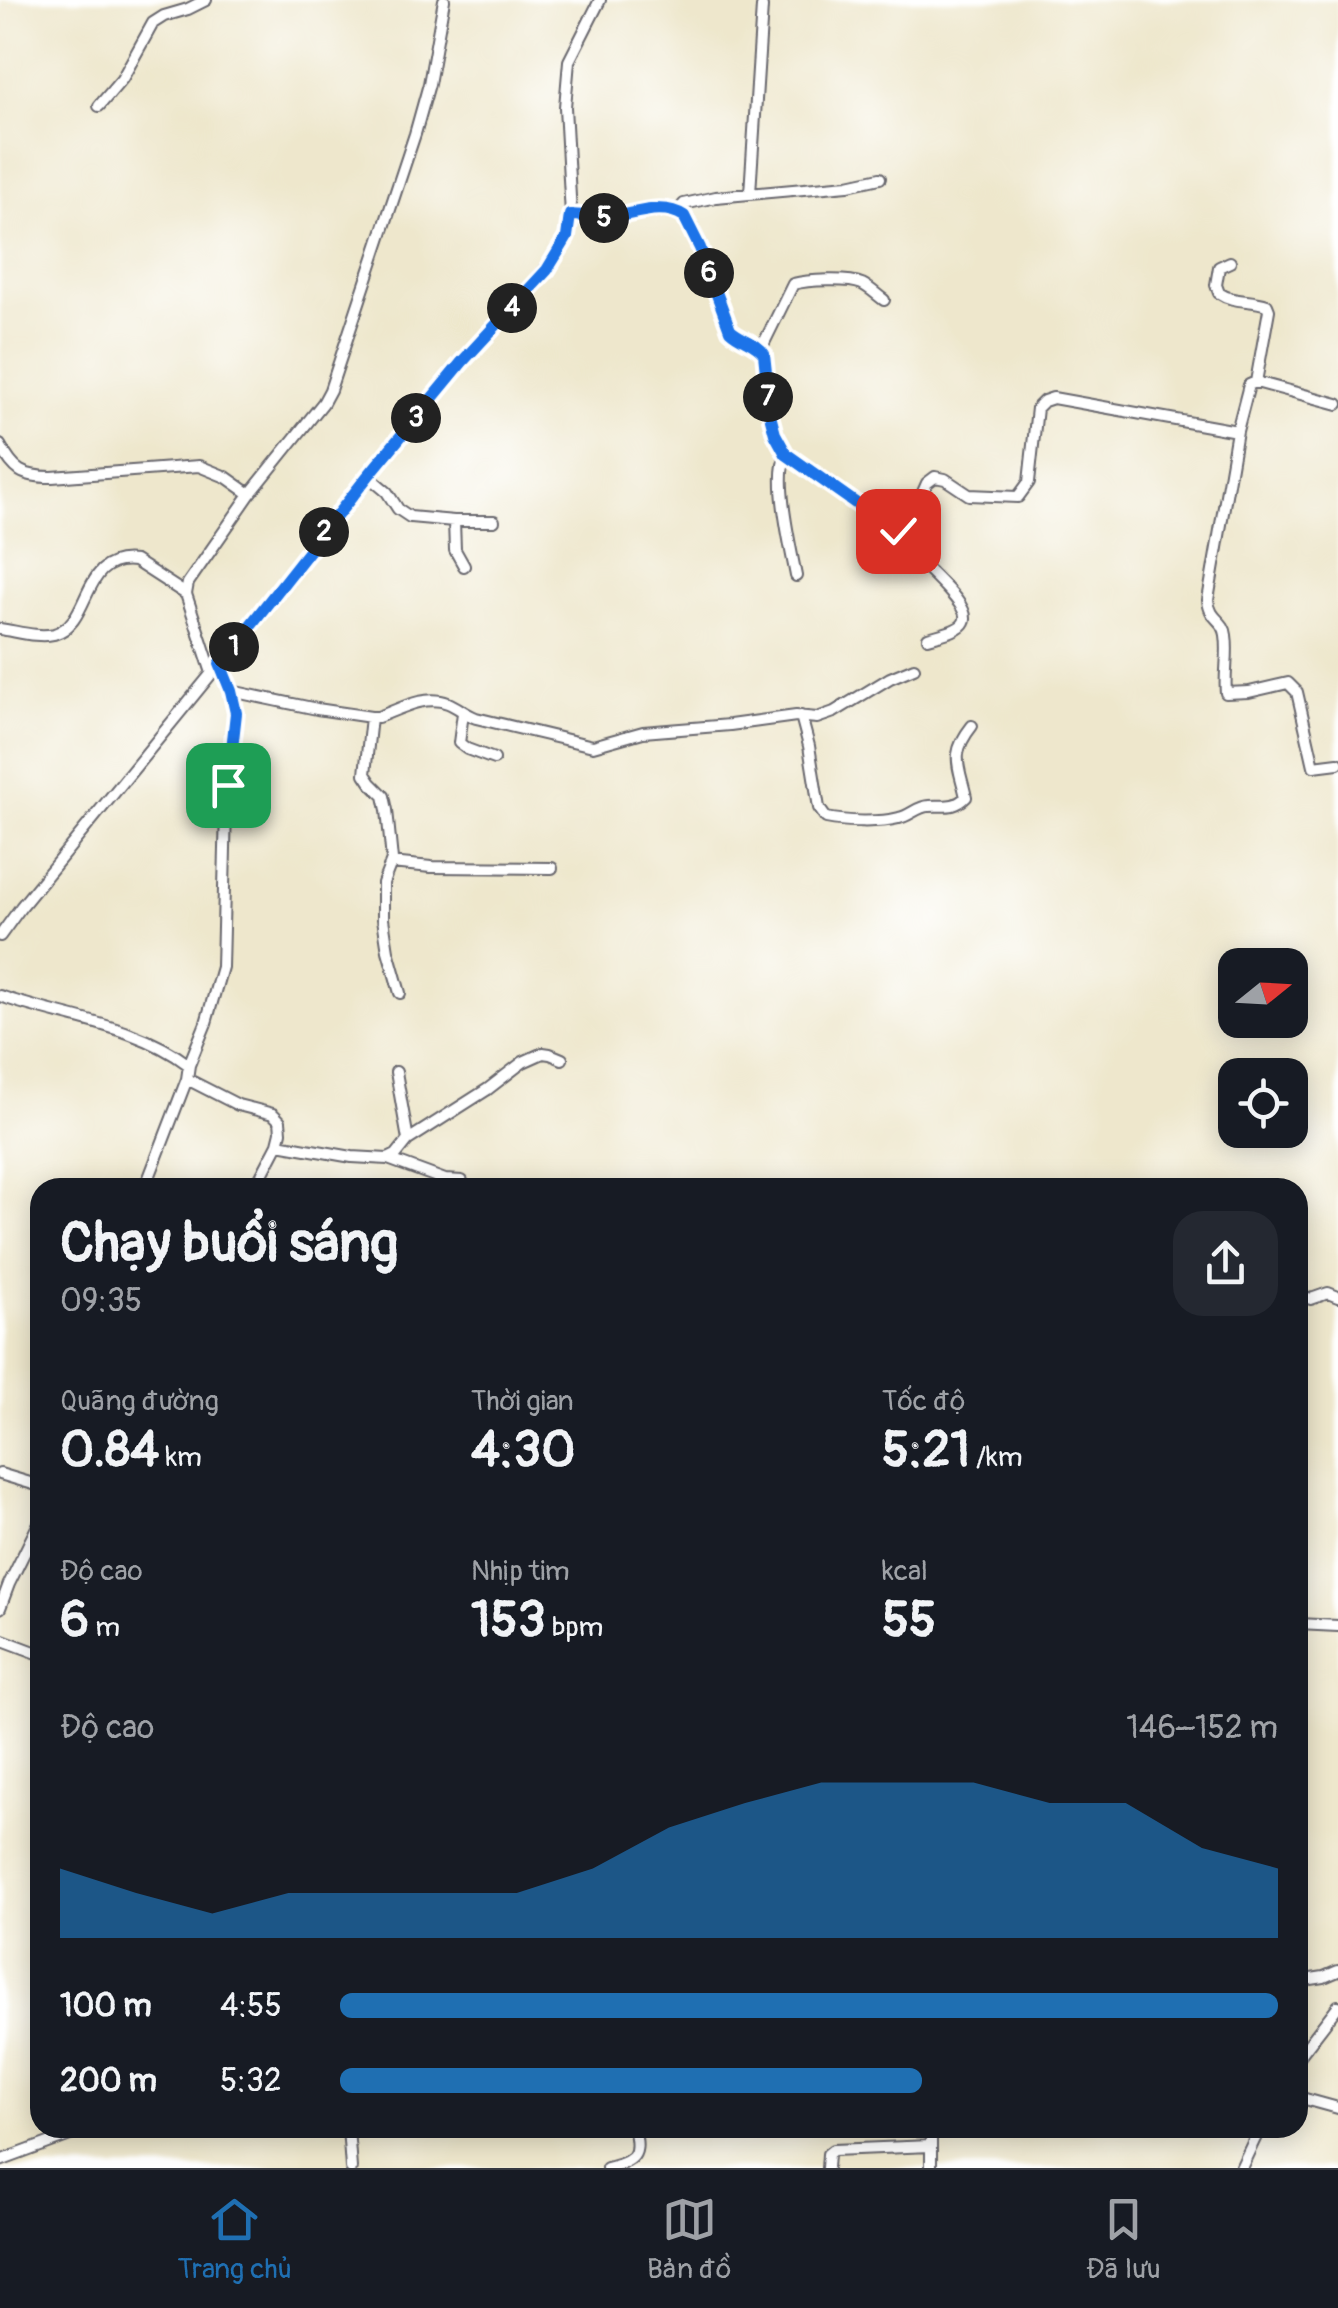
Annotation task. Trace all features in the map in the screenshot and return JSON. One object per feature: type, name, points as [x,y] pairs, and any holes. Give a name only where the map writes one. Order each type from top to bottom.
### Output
[{"type":"street","points":[[100,106],[122,78],[153,23],[206,0]]},
{"type":"street","points":[[150,1178],[206,1023],[222,967],[226,809],[236,713],[231,691],[216,669],[186,594],[188,583],[250,494],[323,403],[336,374],[415,134],[429,84],[444,0]]},
{"type":"street","points":[[0,936],[368,476],[462,362],[547,270],[567,237],[570,215],[566,83],[573,49],[600,0]]},
{"type":"street","points":[[750,194],[762,7]]},
{"type":"street","points":[[678,211],[693,201],[848,185],[880,178]]},
{"type":"street","points":[[570,215],[605,218],[648,210],[678,211],[688,219],[730,330],[761,349],[765,358],[771,419],[786,454],[895,531],[908,550],[959,602],[965,622],[928,638]]},
{"type":"street","points":[[1230,262],[1219,268],[1219,293],[1234,300],[1262,303],[1268,310],[1256,382]]},
{"type":"street","points":[[761,349],[790,287],[797,282],[860,283],[884,300]]},
{"type":"street","points":[[1338,404],[1256,382],[1248,385],[1236,430],[1208,600],[1210,612],[1226,635],[1225,690],[1231,694],[1288,683],[1297,692],[1314,766],[1338,763]]},
{"type":"street","points":[[895,531],[908,526],[927,483],[935,477],[945,479],[968,496],[1022,495],[1028,482],[1037,408],[1053,398],[1236,430]]},
{"type":"street","points":[[0,444],[12,465],[29,476],[199,466],[226,477],[250,494]]},
{"type":"street","points":[[786,454],[782,459],[782,482],[796,576]]},
{"type":"street","points":[[368,476],[410,517],[494,520]]},
{"type":"street","points":[[454,521],[456,550],[464,566]]},
{"type":"street","points":[[0,629],[44,635],[58,632],[74,620],[103,569],[121,561],[136,560],[186,594]]},
{"type":"street","points":[[231,691],[371,717],[430,700],[453,705],[462,713],[593,746],[643,732],[802,716],[817,718],[914,668]]},
{"type":"street","points":[[462,713],[459,742],[494,759]]},
{"type":"street","points":[[802,716],[820,811],[826,818],[841,821],[902,818],[927,806],[947,807],[962,802],[966,792],[958,771],[957,752],[972,726]]},
{"type":"street","points":[[371,717],[365,774],[384,798],[391,864],[383,882],[383,919],[400,993]]},
{"type":"street","points":[[391,864],[552,868]]},
{"type":"street","points":[[0,996],[99,1024],[171,1052],[188,1065]]},
{"type":"street","points":[[388,1159],[408,1140],[530,1058],[543,1054],[562,1059]]},
{"type":"street","points":[[396,1072],[408,1140]]},
{"type":"street","points":[[186,1079],[226,1100],[275,1116],[282,1128],[260,1178]]},
{"type":"street","points":[[278,1144],[388,1159],[440,1178]]},
{"type":"street","points":[[1308,1298],[1328,1293],[1338,1297]]},
{"type":"street","points":[[0,1474],[30,1483]]},
{"type":"street","points":[[0,1608],[4,1583],[30,1538]]},
{"type":"street","points":[[1308,1624],[1338,1626]]},
{"type":"street","points":[[0,1639],[30,1650]]},
{"type":"street","points":[[1308,1979],[1338,1971]]},
{"type":"street","points":[[1308,2047],[1334,2020],[1338,2006]]},
{"type":"street","points":[[1308,2100],[1338,2108]]},
{"type":"street","points":[[0,2161],[62,2138]]},
{"type":"street","points":[[349,2138],[352,2168]]},
{"type":"street","points":[[607,2168],[635,2156],[636,2138]]},
{"type":"street","points":[[930,2168],[931,2138]]},
{"type":"street","points":[[1241,2168],[1255,2138]]},
{"type":"street","points":[[827,2168],[828,2154],[833,2150],[931,2146]]},
{"type":"route","points":[[228,785],[236,713],[220,664],[462,362],[547,270],[567,237],[570,215],[605,218],[648,210],[682,213],[700,248],[730,330],[764,354],[771,419],[786,454],[898,531]]}]
